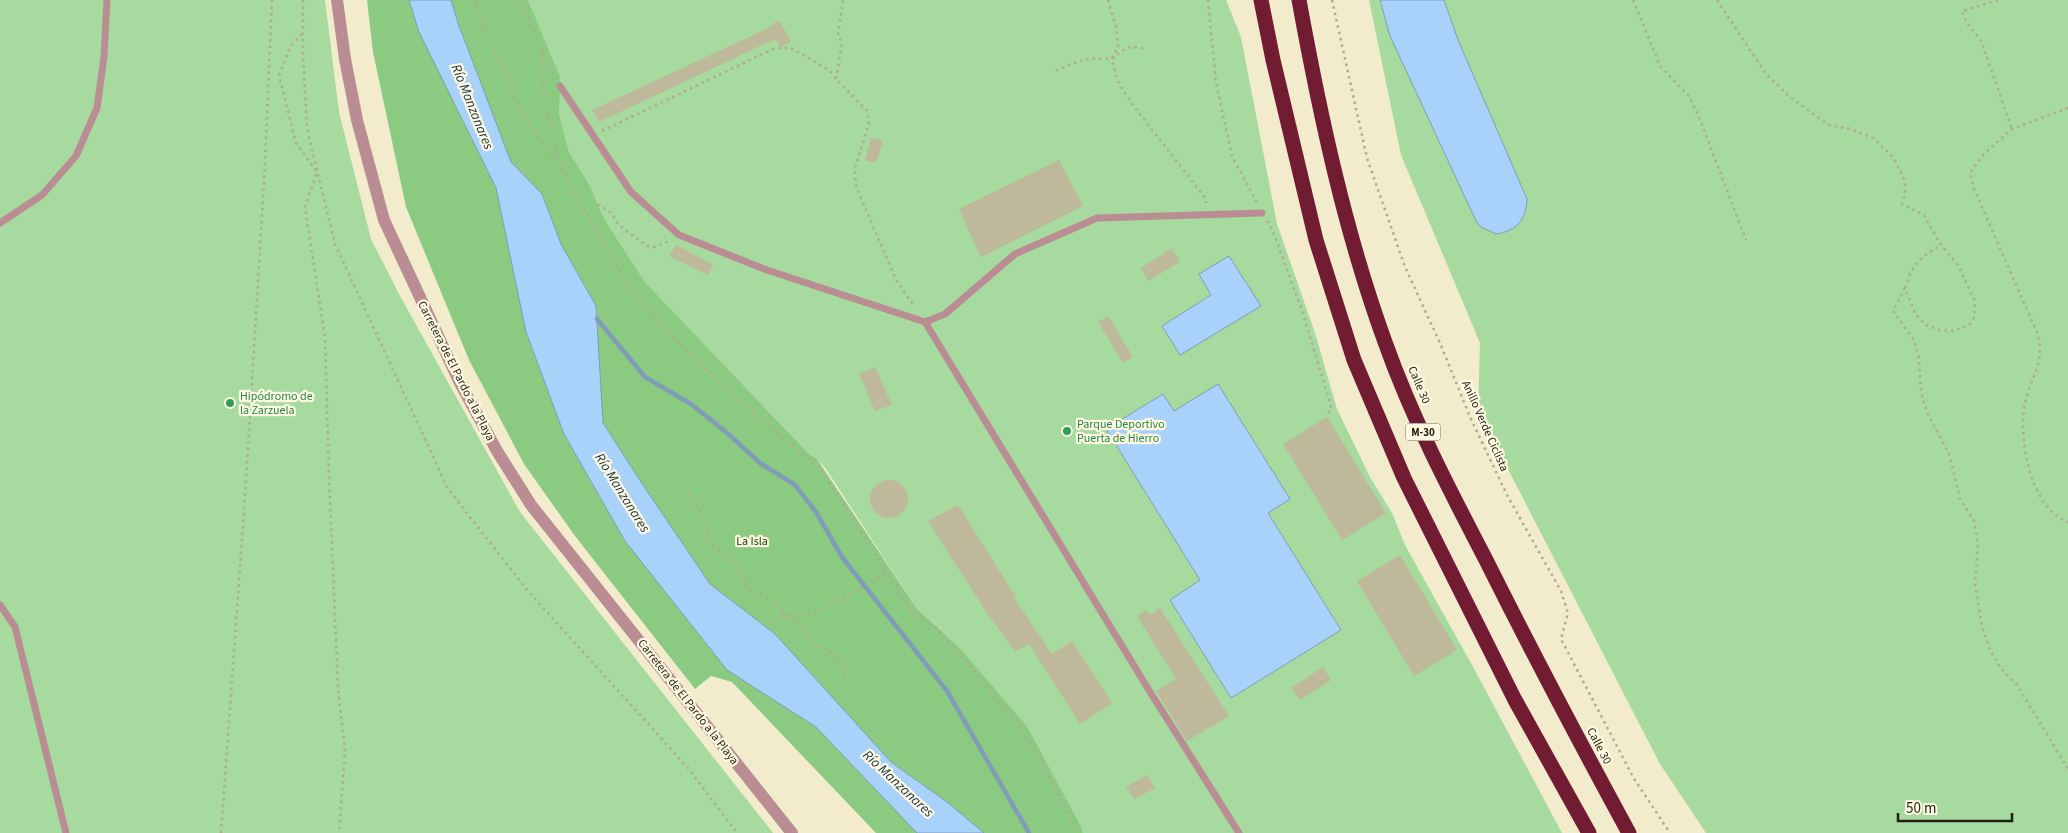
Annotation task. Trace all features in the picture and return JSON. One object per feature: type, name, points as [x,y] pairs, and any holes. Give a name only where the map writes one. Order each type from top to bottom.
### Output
[{"type":"highway","name":"M-30","points":[[1261,0],[1273,60],[1316,240],[1354,360],[1409,487],[1515,700],[1589,833]]},
{"type":"highway","name":"Calle 30","points":[[1299,0],[1312,70],[1351,234],[1385,343],[1432,454],[1539,666],[1629,833]]},
{"type":"street","name":"Carretera de El Pardo a la Playa","points":[[337,0],[345,59],[357,120],[384,220],[460,383],[497,451],[532,505],[792,833]]},
{"type":"lane","points":[[0,223],[42,195],[76,156],[97,108],[104,57],[108,0]]},
{"type":"lane","points":[[560,86],[631,192],[679,235],[764,270],[925,322],[945,314],[1015,254],[1097,218],[1262,213]]},
{"type":"lane","points":[[925,322],[1147,687],[1239,833]]},
{"type":"lane","points":[[0,605],[15,627],[66,833]]},
{"type":"path","points":[[221,833],[244,512],[264,183],[272,0]]},
{"type":"path","points":[[303,0],[307,129],[335,244],[448,489],[527,590],[688,768],[738,833]]},
{"type":"path","points":[[474,0],[507,78],[535,135],[558,159]]},
{"type":"path","points":[[520,0],[542,52],[560,86]]},
{"type":"path","points":[[836,79],[842,44],[838,35],[843,0]]},
{"type":"path","points":[[1108,0],[1116,27],[1118,46],[1112,58],[1118,80],[1132,104],[1206,199],[1208,215]]},
{"type":"path","points":[[1208,0],[1216,83],[1232,156],[1272,228],[1303,313],[1331,406],[1327,417]]},
{"type":"path","name":"Anillo Verde Ciclista","points":[[1332,0],[1367,158],[1405,267],[1478,435],[1507,494],[1561,590],[1568,613],[1561,638],[1633,777],[1670,833]]},
{"type":"path","points":[[1633,0],[1660,66],[1689,96],[1699,117],[1746,240]]},
{"type":"path","points":[[1717,0],[1766,74],[1790,97],[1829,125],[1873,138],[1892,157],[1905,181],[1905,195],[1902,204],[1924,215],[1941,246],[1958,265],[1975,301],[1974,318],[1969,325],[1954,331],[1940,330],[1926,325],[1916,315],[1905,288]]},
{"type":"path","points":[[1998,0],[1962,11],[1967,23],[1981,41],[2012,129]]},
{"type":"path","points":[[303,32],[291,46],[278,75],[296,143],[317,172]]},
{"type":"path","points":[[1056,71],[1090,57],[1112,58],[1125,47],[1138,46],[1144,49]]},
{"type":"path","points":[[602,130],[775,48],[791,48],[829,70],[867,110],[869,124],[856,168],[856,186],[896,280],[925,322]]},
{"type":"path","points":[[542,52],[544,98],[558,159],[576,195],[633,294],[673,337],[726,387],[822,470],[913,614],[937,628],[1021,728],[1043,764],[1075,833]]},
{"type":"path","points":[[2068,108],[2012,129],[1984,154],[1970,173],[1974,189],[2038,335],[2041,349],[2039,365],[2025,402],[2021,426],[2031,476],[2047,507],[2068,522]]},
{"type":"path","points":[[317,172],[305,207],[325,338],[328,476],[337,679],[345,750],[339,833]]},
{"type":"path","points":[[598,204],[611,213],[620,226],[648,246],[655,248],[679,235]]},
{"type":"path","points":[[1941,246],[1919,258],[1910,273],[1894,311],[1914,340],[1919,358],[1921,392],[1927,412],[1949,454],[1960,499],[1974,521],[1978,544],[1975,585],[1982,627],[1990,650],[2000,667],[2017,685],[2068,769]]},
{"type":"path","points":[[684,489],[700,507],[710,544],[732,558],[740,568],[746,587],[768,599],[802,627],[811,642],[840,657],[845,680]]},
{"type":"path","points":[[770,621],[787,616],[812,614],[888,573]]},
{"type":"green space","name":"Hipódromo de la Zarzuela","points":[[0,0],[325,0],[339,112],[371,239],[399,294],[520,512],[773,833],[0,833]]},
{"type":"green space","name":"La Isla","points":[[367,0],[528,0],[560,76],[559,115],[569,152],[588,182],[605,220],[645,282],[808,453],[817,459],[917,609],[961,649],[1027,726],[1083,833],[876,833],[732,682],[711,676],[695,689],[575,536],[524,464],[469,360],[406,207],[373,52]]},
{"type":"green space","name":"Parque Deportivo Puerta de Hierro","points":[[528,0],[1226,0],[1241,37],[1277,224],[1315,333],[1337,409],[1370,477],[1392,513],[1405,545],[1562,833],[1083,833],[1027,726],[961,649],[917,609],[826,469],[808,453],[645,282],[605,220],[588,182],[569,152],[558,115],[560,76]]},
{"type":"green space","points":[[1369,0],[2068,0],[2068,833],[1706,833],[1660,764],[1478,411],[1480,343],[1401,155]]},
{"type":"water","name":"Río Manzanares","points":[[409,0],[451,0],[511,162],[542,194],[561,244],[596,306],[603,423],[710,584],[775,634],[891,762],[947,802],[984,833],[917,833],[816,727],[727,670],[625,541],[564,434],[526,332],[496,188],[419,32]]},
{"type":"water","points":[[1380,0],[1444,0],[1458,40],[1527,199],[1522,219],[1510,230],[1496,234],[1481,227],[1476,221],[1390,36]]},
{"type":"water","points":[[1229,256],[1261,306],[1180,355],[1162,326],[1211,295],[1199,274]]},
{"type":"water","points":[[1218,384],[1290,499],[1268,513],[1341,630],[1231,698],[1170,600],[1200,580],[1106,429],[1163,394],[1174,411]]},
{"type":"building","points":[[779,20],[791,41],[781,47],[775,39],[599,122],[592,110],[766,29]]},
{"type":"building","points":[[871,138],[883,141],[876,163],[865,160]]},
{"type":"building","points":[[1059,160],[1083,206],[981,257],[959,209]]},
{"type":"building","points":[[676,245],[713,265],[708,275],[669,256]]},
{"type":"building","points":[[1172,248],[1180,262],[1148,281],[1141,268]]},
{"type":"building","points":[[1108,316],[1133,357],[1123,363],[1098,322]]},
{"type":"building","points":[[875,367],[892,405],[875,411],[859,374]]},
{"type":"building","points":[[1327,417],[1386,513],[1342,540],[1283,444]]},
{"type":"building","points":[[889,480],[902,486],[908,499],[902,512],[889,518],[876,512],[870,499],[876,486]]},
{"type":"building","points":[[958,505],[1016,597],[1014,598],[1052,654],[1072,641],[1112,703],[1080,724],[1029,644],[1015,651],[988,615],[928,521]]},
{"type":"building","points":[[1400,555],[1457,650],[1414,676],[1357,581]]},
{"type":"building","points":[[1160,608],[1229,716],[1187,741],[1156,691],[1176,679],[1137,616],[1146,610],[1150,615]]},
{"type":"building","points":[[1323,667],[1331,680],[1300,700],[1291,688]]},
{"type":"building","points":[[1147,775],[1155,788],[1134,799],[1126,787]]},
{"type":"waterway","points":[[597,319],[645,377],[691,404],[760,463],[795,485],[816,512],[842,557],[947,691],[1029,833]]},
{"type":"place","name":"Hipódromo de la Zarzuela","points":[[230,403]]},
{"type":"place","name":"Parque Deportivo Puerta de Hierro","points":[[1067,431]]}]
